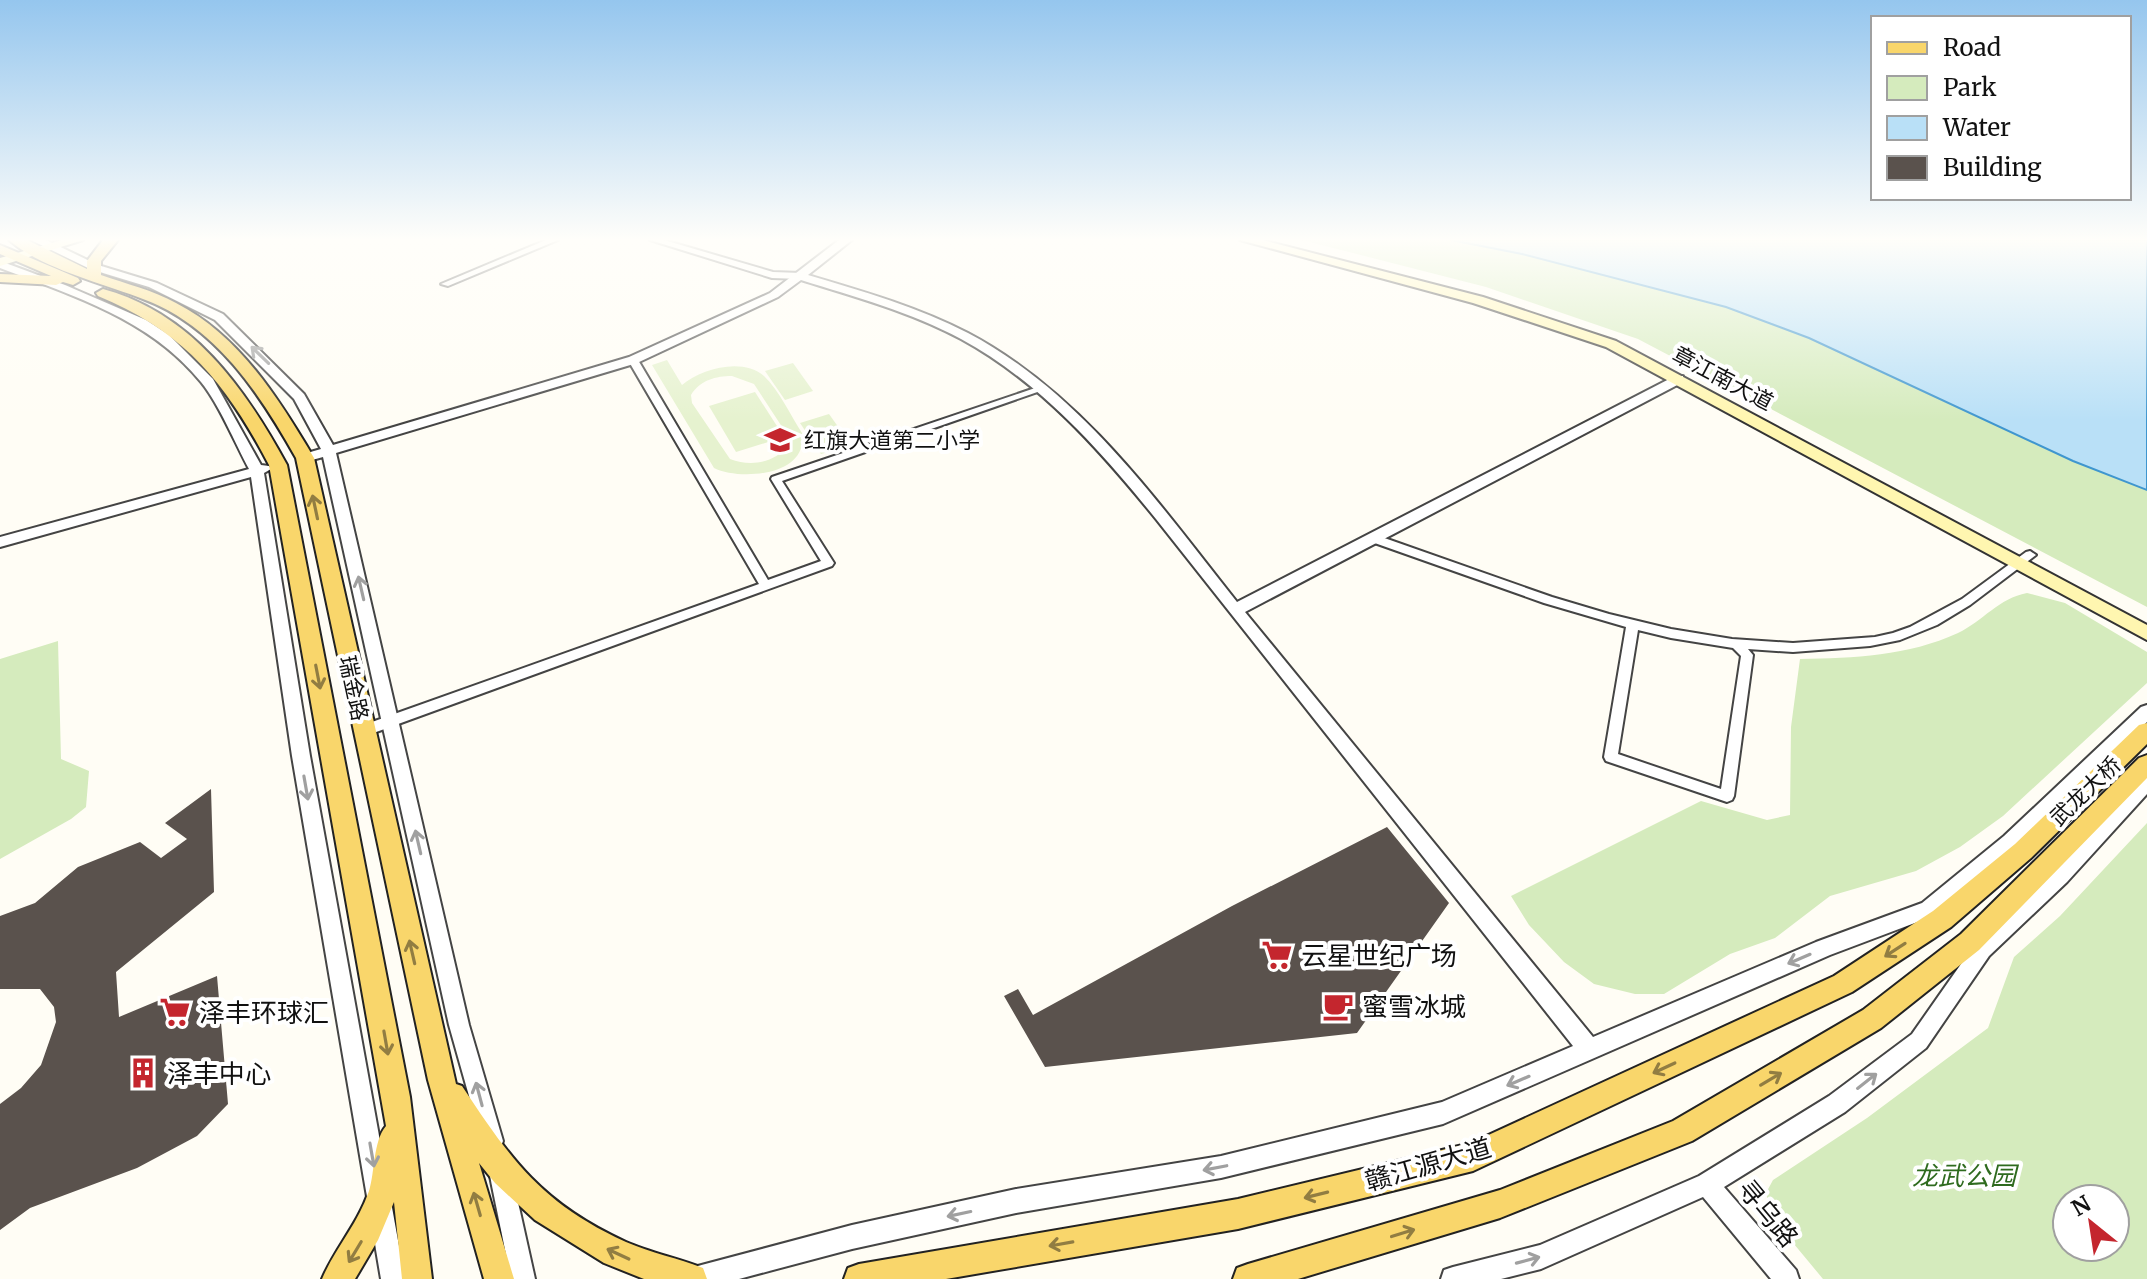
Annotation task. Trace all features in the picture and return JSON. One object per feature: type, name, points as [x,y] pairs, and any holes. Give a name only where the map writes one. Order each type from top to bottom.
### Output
[{"type":"main road","name":"瑞金路","points":[[117,300],[159,317],[181,333],[224,376],[252,414],[278,465],[396,1097],[417,1279]]},
{"type":"main road","name":"瑞金路","points":[[157,300],[199,323],[253,377],[276,407],[305,458],[441,1080],[499,1279]]},
{"type":"main road","name":"章江南大道","points":[[1477,300],[1566,328],[1639,357],[2024,559],[2147,619]]},
{"type":"main road","name":"章江南大道","points":[[1499,300],[1618,339],[2024,559],[2147,633]]},
{"type":"main road","name":"武龙大桥","points":[[2017,846],[2147,731]]},
{"type":"main road","name":"武龙大桥","points":[[2053,871],[2147,764]]},
{"type":"main road","name":"赣江源大道","points":[[859,1279],[1238,1214],[1473,1157],[1843,984],[1942,919],[2017,846]]},
{"type":"main road","points":[[1248,1279],[1500,1204],[1682,1131],[1872,1019],[1970,942],[2053,871]]},
{"type":"main road","points":[[441,1080],[498,1164],[540,1206],[592,1242],[627,1259],[693,1279]]},
{"type":"main road","points":[[337,1279],[368,1230],[380,1201],[392,1153],[396,1097]]},
{"type":"street","points":[[86,300],[142,323],[165,338],[208,382],[257,471],[301,756],[393,1279]]},
{"type":"street","points":[[183,300],[219,317],[299,397],[329,451],[459,1025],[498,1164],[523,1279]]},
{"type":"street","points":[[305,458],[633,360],[730,318],[761,300]]},
{"type":"street","points":[[879,300],[947,326],[988,349],[1041,389],[1114,461],[1590,1050]]},
{"type":"street","points":[[633,360],[765,585]]},
{"type":"street","points":[[1235,610],[1679,379]]},
{"type":"street","points":[[363,731],[828,563],[776,479],[1041,389]]},
{"type":"street","points":[[0,542],[278,465]]},
{"type":"street","points":[[1373,538],[1633,623],[1736,644],[1825,648],[1892,639],[1957,609],[2024,559]]},
{"type":"street","points":[[1633,623],[1611,757],[1727,796],[1747,655],[1736,644]]},
{"type":"street","points":[[693,1279],[852,1237],[1016,1201],[1221,1167],[1443,1113],[1810,954],[1929,909],[2017,846],[2147,712]]},
{"type":"street","points":[[1453,1279],[1541,1257],[1707,1184],[1837,1104],[1919,1041],[1982,950],[2053,871],[2147,782]]},
{"type":"street","name":"寻乌路","points":[[1707,1184],[1787,1279]]},
{"type":"green space","points":[[1523,300],[1698,300],[1726,307],[1808,338],[2073,461],[2147,490],[2147,607],[1638,339]]},
{"type":"green space","points":[[667,360],[682,385],[700,374],[722,367],[755,370],[780,396],[802,433],[801,447],[795,458],[770,472],[755,474],[714,468],[652,365]],"holes":[[[732,376],[754,384],[788,436],[788,445],[776,456],[762,462],[746,463],[730,459],[692,403],[691,395],[704,382],[720,377]]]},
{"type":"green space","points":[[793,363],[813,391],[785,400],[765,371]]},
{"type":"green space","points":[[755,392],[784,437],[736,452],[709,406]]},
{"type":"green space","points":[[829,414],[851,445],[821,454],[800,423]]},
{"type":"green space","points":[[2027,593],[2065,603],[2147,652],[2147,683],[2003,816],[1960,847],[1916,871],[1830,896],[1775,938],[1730,954],[1664,994],[1635,994],[1594,984],[1564,962],[1529,925],[1511,896],[1701,801],[1767,820],[1790,815],[1791,727],[1800,659],[1861,656],[1920,647],[1958,633],[1999,605]]},
{"type":"green space","points":[[58,641],[61,759],[89,771],[86,807],[71,819],[0,859],[0,659]]},
{"type":"green space","name":"龙武公园","points":[[2147,823],[2147,1279],[1823,1279],[1770,1209],[1766,1193],[1773,1180],[1867,1118],[1988,1028],[2014,957],[2060,916]]},
{"type":"water","points":[[1698,300],[2147,300],[2147,490],[2073,461],[1809,338]]},
{"type":"building","name":"泽丰环球汇","points":[[211,789],[214,892],[116,972],[119,1017],[217,976],[228,1104],[197,1136],[137,1168],[30,1208],[0,1230],[0,1104],[21,1088],[41,1065],[56,1022],[54,1007],[40,989],[0,989],[0,916],[35,903],[78,867],[140,842],[161,858],[187,839],[165,823]]},
{"type":"building","name":"云星世纪广场","points":[[1387,827],[1449,903],[1357,1033],[1045,1067],[1004,996],[1018,989],[1033,1015],[1232,906]]},
{"type":"place","name":"红旗大道第二小学","points":[[780,440]]},
{"type":"place","name":"云星世纪广场","points":[[1277,955]]},
{"type":"place","name":"蜜雪冰城","points":[[1338,1006]]},
{"type":"place","name":"泽丰环球汇","points":[[175,1012]]},
{"type":"place","name":"泽丰中心","points":[[143,1073]]}]
